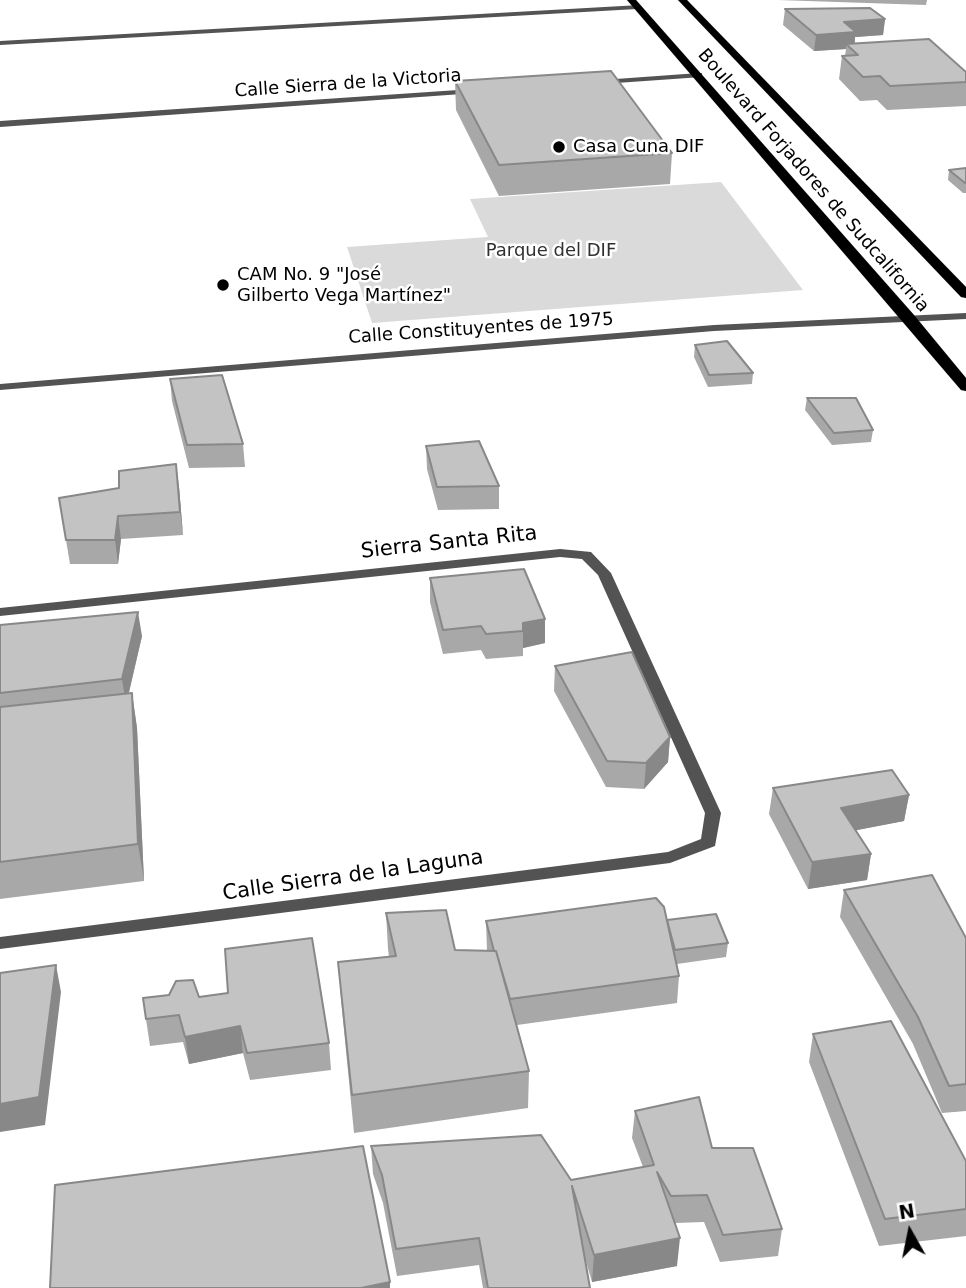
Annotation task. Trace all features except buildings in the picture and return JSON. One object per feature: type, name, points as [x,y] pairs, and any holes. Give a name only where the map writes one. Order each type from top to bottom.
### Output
[{"type":"main road","name":"Boulevard Forjadores de Sudcalifornia","points":[[682,0],[966,294]]},
{"type":"main road","name":"Boulevard Forjadores de Sudcalifornia","points":[[634,4],[699,75],[966,387]]},
{"type":"street","points":[[0,43],[634,4]]},
{"type":"street","points":[[591,82],[699,75]]},
{"type":"street","name":"Calle Sierra de la Victoria","points":[[0,124],[483,90]]},
{"type":"street","name":"Calle Constituyentes de 1975","points":[[0,387],[713,328],[966,316]]},
{"type":"street","name":"Sierra Santa Rita","points":[[0,612],[560,553],[586,555],[604,573],[713,813],[709,842]]},
{"type":"street","name":"Calle Sierra de la Laguna","points":[[0,943],[670,857],[709,842]]},
{"type":"green space","name":"Parque del DIF","points":[[721,182],[803,290],[372,323],[347,247],[488,237],[470,199]]},
{"type":"place","name":"Casa Cuna DIF","points":[[559,147]]},
{"type":"place","name":"CAM No. 9 \"José Gilberto Vega Martínez\"","points":[[223,285]]}]
